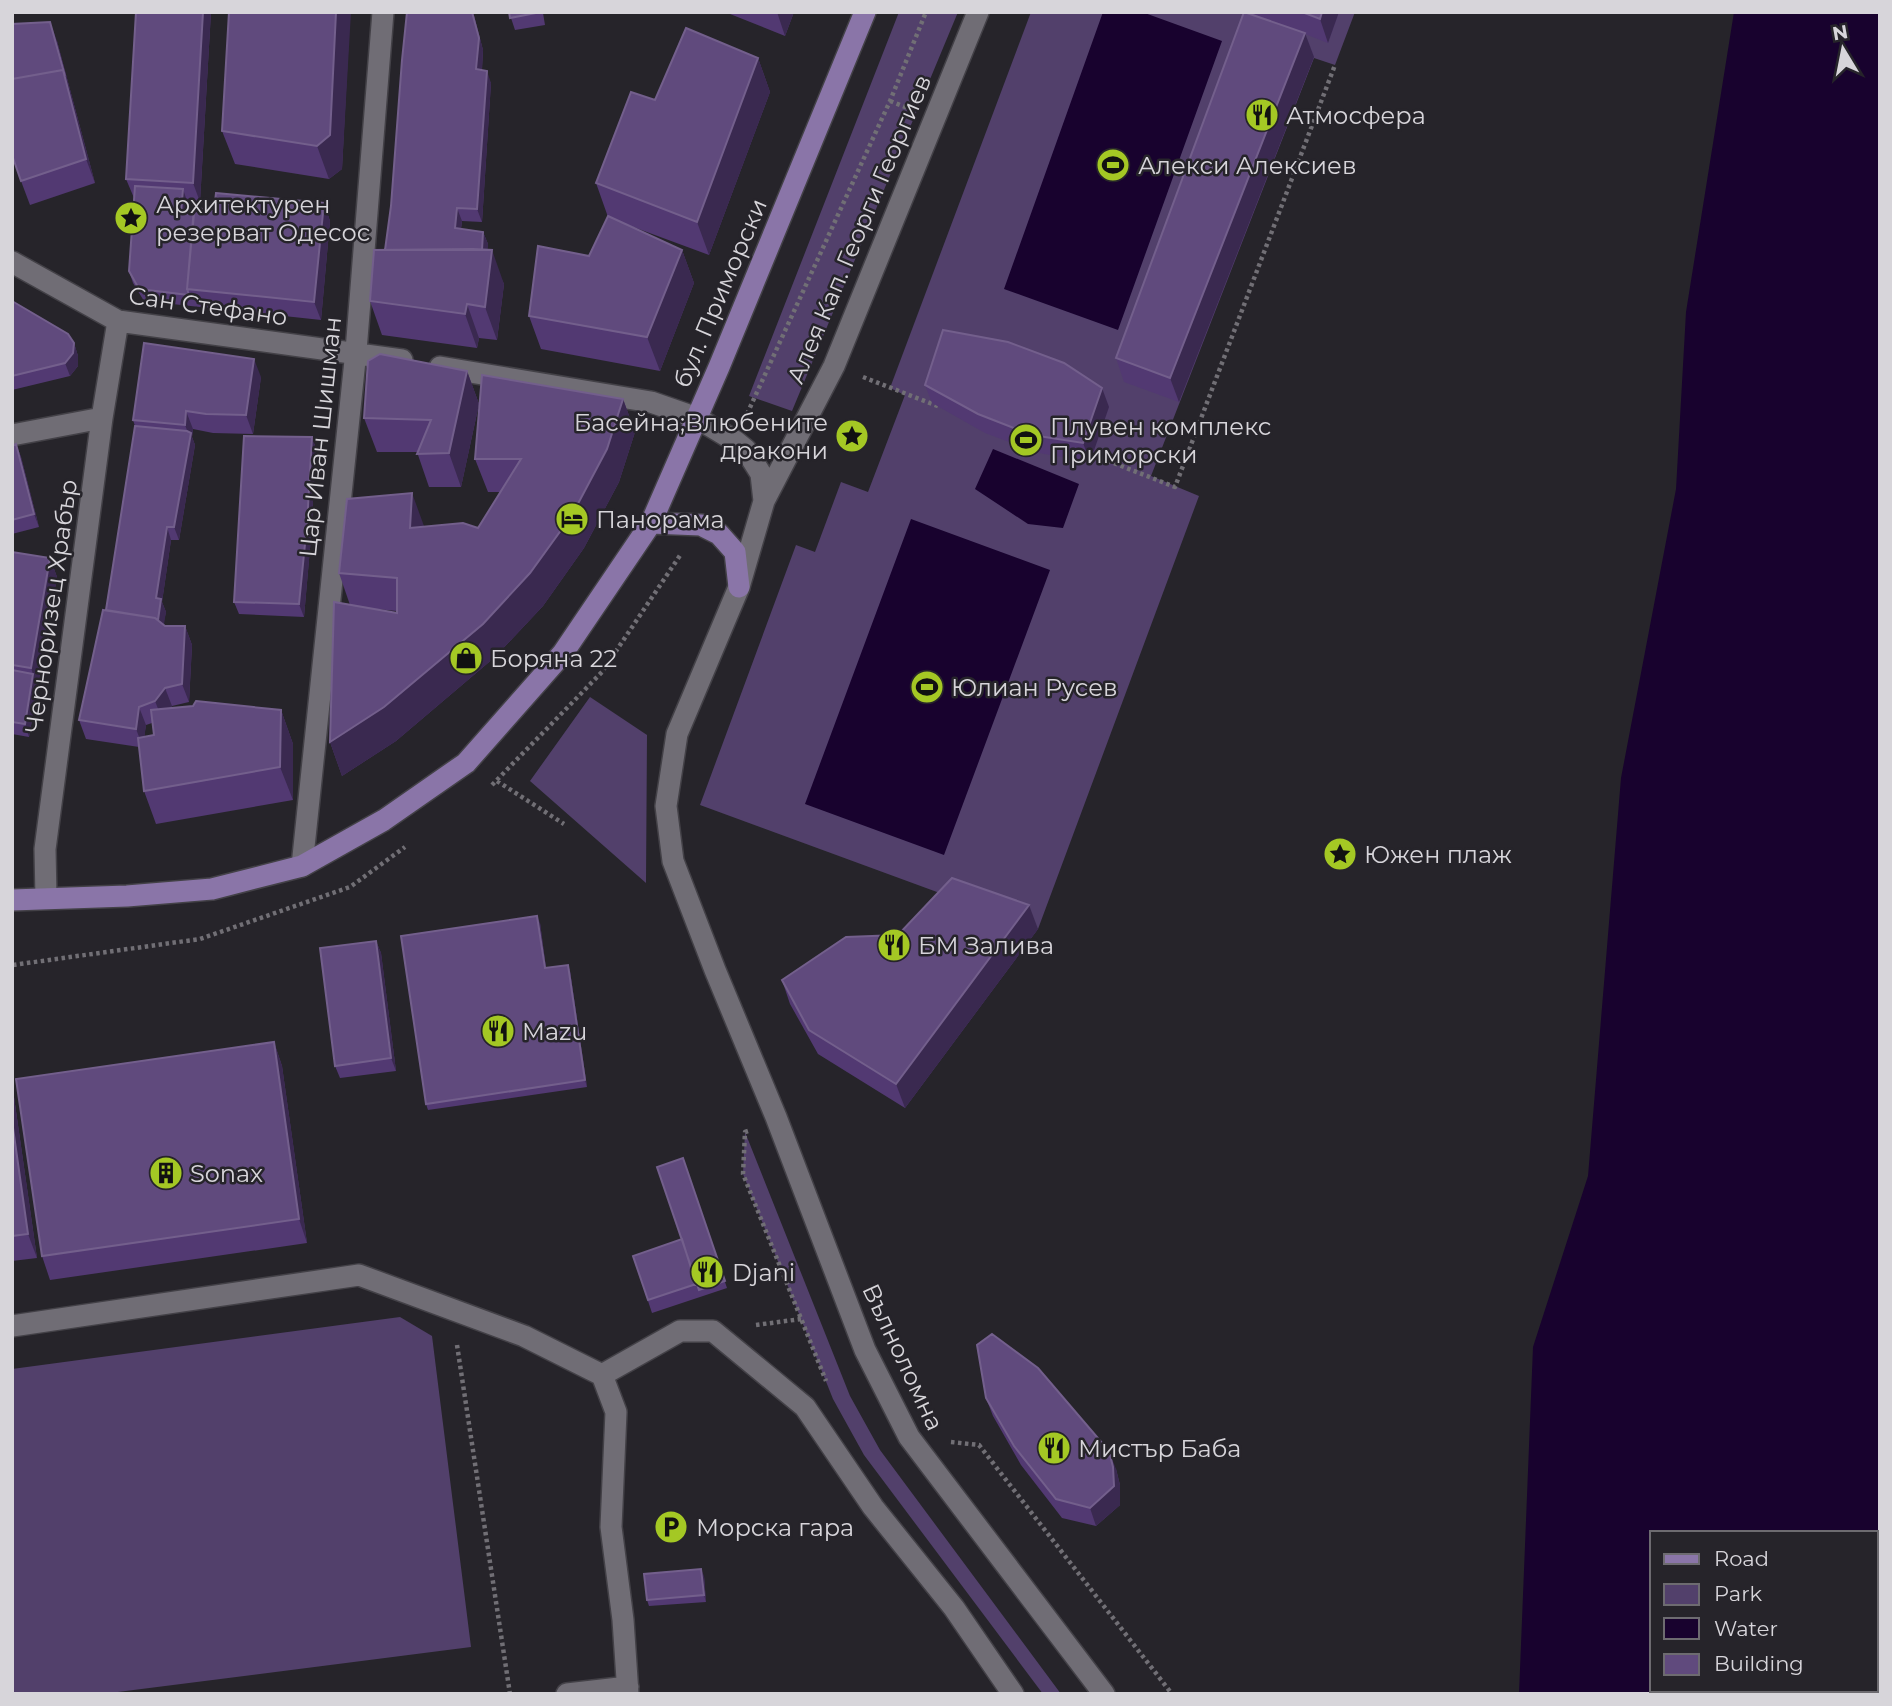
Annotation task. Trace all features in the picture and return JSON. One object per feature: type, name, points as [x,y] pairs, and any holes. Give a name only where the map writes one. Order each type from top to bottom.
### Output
[{"type":"main road","name":"бул. Приморски","points":[[12,900],[127,896],[212,889],[302,866],[384,820],[467,763],[562,653],[651,523],[865,12]]},
{"type":"main road","points":[[651,523],[701,525],[719,534],[735,552],[739,587]]},
{"type":"street","name":"Цар Иван Шишман","points":[[302,866],[355,353],[383,12]]},
{"type":"street","name":"Алея Кап. Георги Георгиев","points":[[739,587],[764,501],[834,366],[978,12]]},
{"type":"street","name":"Сан Стефано","points":[[13,261],[118,321],[355,353],[651,402],[697,418],[735,440]]},
{"type":"street","name":"Черноризец Храбър","points":[[46,898],[45,849],[102,418],[118,321]]},
{"type":"street","points":[[12,435],[102,418]]},
{"type":"street","points":[[735,440],[746,450],[761,474],[764,501]]},
{"type":"street","name":"Вълноломна","points":[[739,587],[677,734],[666,806],[673,861],[761,1079],[865,1350],[909,1437],[1104,1694]]},
{"type":"street","points":[[12,1326],[359,1275],[524,1336],[601,1375],[616,1412],[611,1527],[623,1620],[628,1690],[567,1694]]},
{"type":"street","points":[[601,1375],[680,1331],[713,1331],[805,1407],[873,1507],[954,1608],[1013,1694]]},
{"type":"path","points":[[735,440],[890,101],[926,12]]},
{"type":"path","points":[[1076,449],[1175,487],[1335,65]]},
{"type":"path","points":[[890,388],[949,410]]},
{"type":"path","points":[[564,824],[497,781],[602,672],[701,525]]},
{"type":"path","points":[[12,957],[12,965]]},
{"type":"path","points":[[452,1308],[510,1694]]},
{"type":"path","points":[[979,1445],[1172,1694]]},
{"type":"green space","points":[[899,12],[958,12],[792,411],[749,396]]},
{"type":"green space","name":"Плувен комплекс Приморски","points":[[1031,12],[1355,12],[1335,65],[1314,58],[1151,476],[1199,496],[1038,929],[700,805],[796,545],[815,552],[841,482],[868,492],[905,395],[890,388]]},
{"type":"green space","points":[[590,697],[647,735],[646,883],[530,781]]},
{"type":"green space","points":[[745,1132],[850,1396],[880,1450],[1061,1694],[1043,1694],[864,1455],[833,1399],[743,1174]]},
{"type":"green space","points":[[400,1317],[432,1336],[471,1647],[102,1694],[12,1694],[12,1369]]},
{"type":"water","name":"Алекси Алексиев","points":[[1103,12],[1142,12],[1222,41],[1118,330],[1004,289]]},
{"type":"water","points":[[1734,12],[1880,12],[1880,1694],[1519,1694],[1533,1347],[1588,1176],[1621,778],[1676,489],[1686,312]]},
{"type":"water","points":[[993,449],[1079,484],[1063,528],[1028,524],[975,489]]},
{"type":"water","name":"Юлиан Русев","points":[[911,519],[1050,570],[944,855],[805,804]]},
{"type":"building","points":[[136,12],[203,12],[193,183],[126,179]]},
{"type":"building","points":[[229,12],[336,12],[330,135],[317,146],[222,131]]},
{"type":"building","points":[[407,12],[472,12],[479,38],[476,69],[487,71],[477,209],[457,208],[455,228],[483,232],[482,250],[385,250]]},
{"type":"building","points":[[509,12],[541,12],[510,18]]},
{"type":"building","points":[[1244,12],[1305,33],[1170,378],[1116,358]]},
{"type":"building","points":[[1302,12],[1322,12],[1320,19]]},
{"type":"building","points":[[50,22],[65,76],[63,70],[12,79],[12,24]]},
{"type":"building","points":[[686,28],[758,58],[697,222],[596,183],[631,92],[655,100]]},
{"type":"building","points":[[63,70],[86,159],[21,181],[12,155],[12,79]]},
{"type":"building","points":[[135,186],[183,189],[181,213],[194,214],[187,289],[189,295],[139,289],[129,271]]},
{"type":"building","points":[[216,193],[324,203],[314,302],[187,289],[194,208],[214,210]]},
{"type":"building","points":[[608,216],[682,250],[647,337],[529,316],[538,246],[589,256]]},
{"type":"building","points":[[374,250],[492,250],[485,307],[467,304],[465,314],[370,301]]},
{"type":"building","points":[[12,301],[68,334],[74,343],[73,353],[65,363],[12,376]]},
{"type":"building","points":[[943,330],[1008,342],[1064,363],[1102,388],[1083,443],[1032,435],[978,414],[925,385]]},
{"type":"building","points":[[144,343],[254,359],[246,415],[186,411],[185,425],[133,420]]},
{"type":"building","points":[[380,354],[467,371],[449,453],[417,454],[431,420],[364,418],[368,361]]},
{"type":"building","points":[[482,375],[623,399],[607,449],[572,515],[530,573],[483,624],[384,707],[330,742],[334,602],[397,613],[397,578],[339,573],[347,499],[412,493],[410,528],[463,523],[478,528],[521,459],[475,459]]},
{"type":"building","points":[[135,426],[191,433],[174,527],[167,527],[156,598],[161,599],[158,620],[106,610]]},
{"type":"building","points":[[244,436],[312,437],[299,604],[234,602]]},
{"type":"building","points":[[16,444],[34,514],[12,520],[12,446]]},
{"type":"building","points":[[12,552],[50,558],[31,668],[12,665]]},
{"type":"building","points":[[103,610],[155,618],[165,626],[185,626],[182,684],[165,688],[155,701],[139,707],[136,729],[79,720]]},
{"type":"building","points":[[12,670],[33,674],[25,724],[12,722]]},
{"type":"building","points":[[196,701],[281,710],[280,767],[144,791],[138,738],[154,735],[151,710],[193,706]]},
{"type":"building","points":[[952,878],[1029,905],[896,1084],[809,1030],[782,980],[846,937],[898,935]]},
{"type":"building","name":"Mazu","points":[[537,916],[545,968],[568,965],[585,1080],[426,1104],[401,936]]},
{"type":"building","points":[[376,941],[391,1058],[335,1066],[320,948]]},
{"type":"building","name":"Sonax","points":[[274,1042],[299,1219],[42,1256],[16,1079]]},
{"type":"building","points":[[12,1121],[28,1234],[12,1236]]},
{"type":"building","points":[[683,1158],[725,1281],[699,1290],[657,1167]]},
{"type":"building","points":[[682,1239],[696,1284],[648,1300],[633,1256]]},
{"type":"building","name":"Мистър Баба","points":[[992,1334],[1038,1368],[1109,1451],[1114,1486],[1090,1508],[1056,1499],[1014,1446],[986,1398],[977,1345]]},
{"type":"building","points":[[701,1569],[704,1595],[647,1600],[644,1574]]},
{"type":"place","name":"Атмосфера","points":[[1262,115]]},
{"type":"place","name":"Алекси Алексиев","points":[[1113,165]]},
{"type":"place","name":"Архитектурен резерват Одесос","points":[[131,218]]},
{"type":"place","name":"Басейна;Влюбените дракони","points":[[852,436]]},
{"type":"place","name":"Плувен комплекс Приморски","points":[[1026,440]]},
{"type":"place","name":"Панорама","points":[[572,519]]},
{"type":"place","name":"Боряна 22","points":[[466,658]]},
{"type":"place","name":"Юлиан Русев","points":[[927,687]]},
{"type":"place","name":"Южен плаж","points":[[1340,854]]},
{"type":"place","name":"БМ Залива","points":[[894,945]]},
{"type":"place","name":"Mazu","points":[[498,1031]]},
{"type":"place","name":"Sonax","points":[[166,1173]]},
{"type":"place","name":"Djani","points":[[707,1272]]},
{"type":"place","name":"Мистър Баба","points":[[1054,1448]]},
{"type":"place","name":"Морска гара","points":[[671,1527]]}]
